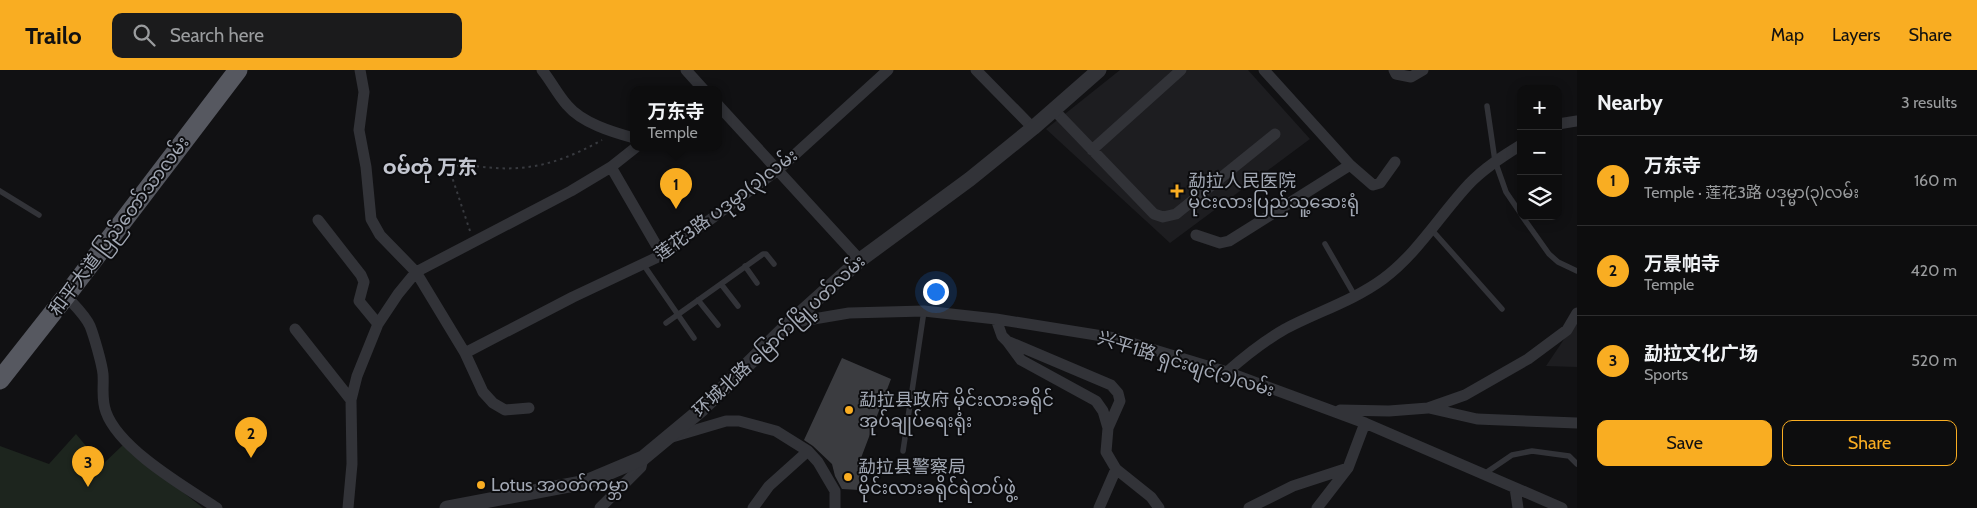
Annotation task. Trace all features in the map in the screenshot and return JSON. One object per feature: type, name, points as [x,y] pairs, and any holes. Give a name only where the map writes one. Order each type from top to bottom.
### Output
[{"type":"highway","name":"和平大道 ပြည်တော်သာလမ်း","points":[[0,380],[238,70]]},
{"type":"street","points":[[360,70],[364,92],[359,130],[366,167],[371,219],[380,235],[416,272],[465,353],[483,392],[493,403],[505,410],[529,408]]},
{"type":"street","points":[[542,70],[568,107],[586,120],[630,137]]},
{"type":"street","points":[[686,70],[699,86]]},
{"type":"street","name":"莲花3路 ပဒုမ္မာ(၃)လမ်း","points":[[465,353],[573,297],[662,255],[779,169],[888,70]]},
{"type":"street","points":[[976,70],[1033,128]]},
{"type":"street","name":"环城北路 မြောက်မြို့ပတ်လမ်း","points":[[447,508],[586,482],[643,458],[702,409],[790,323],[860,260],[970,178],[1033,128],[1099,70]]},
{"type":"street","points":[[1092,150],[1181,70]]},
{"type":"street","points":[[1264,70],[1350,165],[1373,185],[1380,183],[1395,162]]},
{"type":"street","points":[[1394,70],[1396,74],[1411,77],[1423,70]]},
{"type":"street","points":[[722,109],[779,169],[860,260]]},
{"type":"street","points":[[1054,110],[1154,214],[1163,217],[1176,214],[1275,134]]},
{"type":"street","points":[[1562,124],[1577,122]]},
{"type":"street","points":[[1227,372],[1246,356],[1284,330],[1355,296],[1383,279],[1411,253],[1470,183],[1495,161],[1517,147]]},
{"type":"street","points":[[348,508],[352,464],[351,400],[357,376],[378,324],[398,294],[416,272],[571,192],[611,167],[630,151]]},
{"type":"street","points":[[1196,235],[1220,243],[1229,241],[1350,165]]},
{"type":"street","points":[[611,167],[662,255]]},
{"type":"street","points":[[318,220],[362,274],[364,282],[359,302],[378,324]]},
{"type":"street","points":[[66,296],[90,327],[103,373],[102,400],[109,421],[132,447],[178,482],[217,508]]},
{"type":"street","name":"兴平1路 ရှင်းဖျင်(၁)လမ်း","points":[[790,323],[849,313],[924,311],[996,319],[1115,338],[1227,372],[1365,423],[1562,508]]},
{"type":"street","points":[[1330,410],[1389,411],[1428,408],[1465,395],[1528,359],[1567,330],[1577,313]]},
{"type":"street","points":[[996,319],[1002,336],[1020,360],[1096,401],[1103,411],[1108,428]]},
{"type":"street","points":[[295,329],[351,400]]},
{"type":"street","points":[[1006,341],[1111,385],[1118,393],[1120,400],[1108,428],[1106,452],[1116,469],[1143,490],[1159,508]]},
{"type":"street","points":[[1428,408],[1477,418],[1577,423]]},
{"type":"street","points":[[666,440],[708,425],[726,421],[739,421],[776,431],[808,451],[818,462],[835,491],[835,508]]},
{"type":"street","points":[[1317,508],[1348,468],[1365,423]]},
{"type":"street","points":[[753,508],[769,486],[808,451]]},
{"type":"street","points":[[600,508],[641,467],[643,458]]},
{"type":"street","points":[[1249,508],[1293,486],[1348,468]]},
{"type":"street","points":[[1099,508],[1116,469]]},
{"type":"street","points":[[1515,488],[1518,508]]},
{"type":"lane","points":[[1487,106],[1495,161],[1506,192],[1517,208]]},
{"type":"lane","points":[[0,191],[39,215]]},
{"type":"lane","points":[[1525,220],[1549,254],[1558,262],[1577,272]]},
{"type":"lane","points":[[1431,229],[1502,309]]},
{"type":"lane","points":[[1325,244],[1355,296]]},
{"type":"lane","points":[[666,324],[763,254],[766,254],[774,264]]},
{"type":"lane","points":[[643,264],[694,338]]},
{"type":"lane","points":[[745,266],[757,283]]},
{"type":"lane","points":[[721,284],[738,306]]},
{"type":"lane","points":[[698,300],[718,325]]},
{"type":"lane","points":[[903,451],[924,311]]},
{"type":"lane","points":[[1484,474],[1512,455],[1532,450],[1569,456],[1577,464]]},
{"type":"path","points":[[474,242],[452,177],[452,168],[465,164],[483,167],[518,168],[550,164],[573,155],[615,132]]},
{"type":"shaded area","name":"勐拉人民医院 မိုင်းလားပြည်သူ့ဆေးရုံ","points":[[1120,70],[1248,70],[1310,139],[1170,243],[1046,129]]},
{"type":"shaded area","points":[[1577,320],[1577,367],[1546,366]]},
{"type":"shaded area","points":[[76,434],[102,465],[123,445],[203,508],[0,508],[0,446],[49,464]]},
{"type":"building","name":"勐拉县政府 မိုင်းလားခရိုင် အုပ်ချုပ်ရေးရုံး","points":[[842,358],[891,379],[861,458],[859,490],[842,489],[835,476],[832,464],[804,440]]},
{"type":"place","name":"勐拉人民医院 မိုင်းလားပြည်သူ့ဆေးရုံ","points":[[1177,191]]},
{"type":"place","name":"万东寺","points":[[676,209]]},
{"type":"place","name":"勐拉县政府 မိုင်းလားခရိုင် အုပ်ချုပ်ရေးရုံး","points":[[849,410]]},
{"type":"place","name":"万景帕寺","points":[[251,458]]},
{"type":"place","name":"勐拉县警察局 မိုင်းလားခရိုင်ရဲတပ်ဖွဲ့","points":[[848,477]]},
{"type":"place","name":"Lotus အဝတ်ကမ္ဘာ","points":[[481,485]]},
{"type":"place","name":"勐拉文化广场","points":[[88,487]]},
{"type":"district","name":"ဝမ်တုံ 万东","points":[[430,167]]}]
